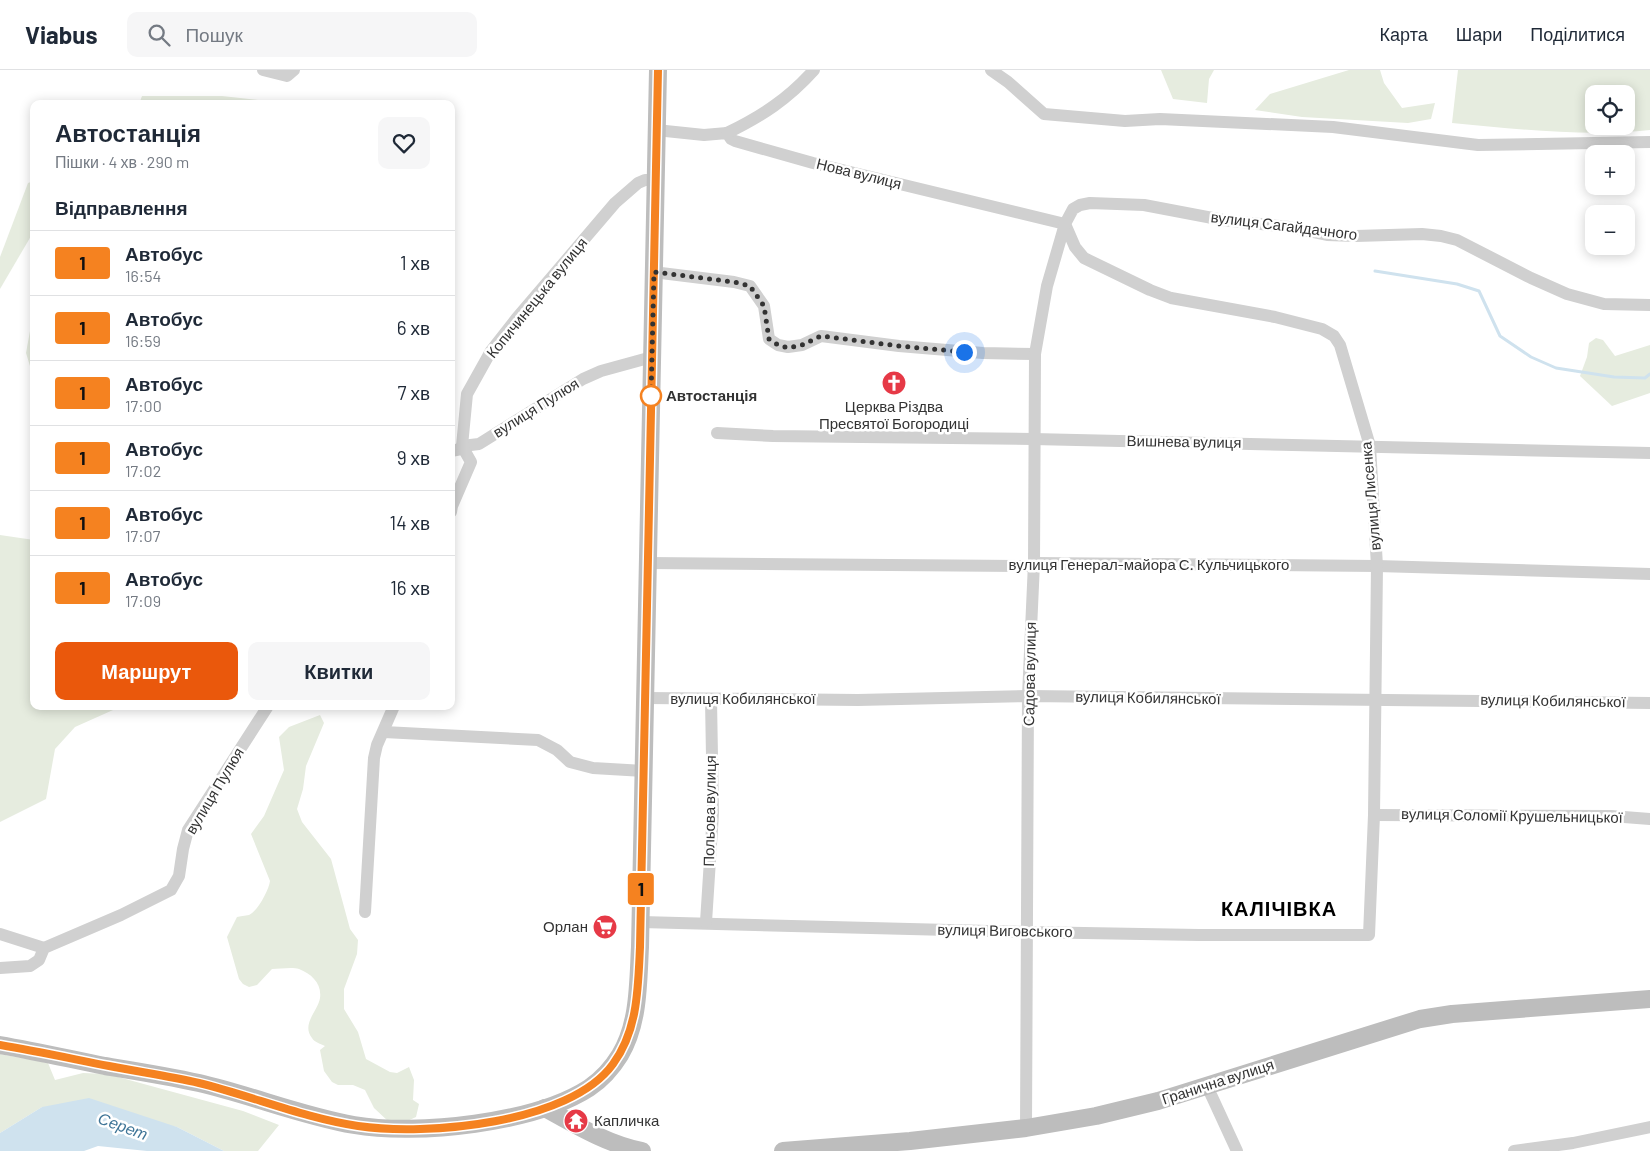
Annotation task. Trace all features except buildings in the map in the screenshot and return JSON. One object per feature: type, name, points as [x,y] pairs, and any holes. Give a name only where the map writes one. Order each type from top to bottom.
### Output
[{"type":"main road","points":[[0,1045],[200,1083],[340,1122],[374,1128],[406,1130],[446,1127],[510,1118],[545,1108],[567,1100],[589,1088],[613,1065],[625,1044],[633,1024],[637,998],[641,922],[658,70]]},
{"type":"main road","name":"Гранична вулиця","points":[[783,1151],[858,1148],[1026,1128],[1124,1110],[1420,1019],[1470,1013],[1650,999]]},
{"type":"main road","points":[[545,1108],[602,1138],[642,1151]]},
{"type":"street","points":[[263,70],[287,76],[294,70]]},
{"type":"street","points":[[656,130],[704,135],[727,133],[776,106],[814,70]]},
{"type":"street","points":[[991,70],[1008,82],[1044,114],[1125,121],[1160,119],[1333,127],[1478,145],[1650,142]]},
{"type":"street","name":"Нова вулиця","points":[[727,133],[735,141],[813,163],[1065,224]]},
{"type":"street","name":"Копичинецька вулиця","points":[[457,448],[467,394],[491,351],[615,203],[638,183],[655,180]]},
{"type":"street","name":"вулиця Сагайдачного","points":[[1065,224],[1074,209],[1080,205],[1152,205],[1223,220],[1289,227],[1327,234],[1356,236],[1422,234],[1441,236],[1458,240],[1530,278],[1567,294],[1609,305],[1650,306]]},
{"type":"street","name":"Садова вулиця","points":[[1026,1128],[1028,696],[1034,563],[1033,439],[1035,354],[1047,286],[1065,224]]},
{"type":"street","name":"вулиця Лисенка","points":[[1065,224],[1074,248],[1084,258],[1150,290],[1171,298],[1275,317],[1315,327],[1330,333],[1340,345],[1370,446],[1377,566],[1374,815],[1368,935]]},
{"type":"street","points":[[654,272],[734,282],[750,286],[764,306],[769,339],[782,347],[802,345],[821,336],[926,349],[1035,354]]},
{"type":"street","name":"вулиця Пулюя","points":[[457,448],[479,444],[582,379],[602,371],[652,357]]},
{"type":"street","name":"Вишнева вулиця","points":[[717,433],[773,436],[1033,439],[1650,453]]},
{"type":"street","points":[[455,499],[471,462],[457,448]]},
{"type":"street","name":"вулиця Генерал-майора С. Кульчицького","points":[[648,563],[1001,566],[1030,566],[1034,563],[1377,566],[1650,574]]},
{"type":"street","name":"вулиця Кобилянської","points":[[645,698],[858,700],[1028,696],[1650,702]]},
{"type":"street","name":"Польова вулиця","points":[[706,922],[713,813],[711,700]]},
{"type":"street","name":"вулиця Пулюя","points":[[0,968],[30,966],[39,960],[44,948],[121,915],[171,890],[179,876],[181,857],[188,830],[265,710]]},
{"type":"street","points":[[365,912],[374,758],[392,710]]},
{"type":"street","points":[[384,732],[538,740],[557,750],[570,762],[593,768],[644,771]]},
{"type":"street","name":"вулиця Соломії Крушельницької","points":[[1374,815],[1606,816],[1650,819]]},
{"type":"street","name":"вулиця Виговського","points":[[641,922],[706,922],[855,929],[1199,935],[1368,935]]},
{"type":"street","points":[[0,934],[44,948]]},
{"type":"street","points":[[1207,1086],[1237,1151]]},
{"type":"street","points":[[1514,1151],[1573,1143],[1650,1127]]},
{"type":"shaded area","points":[[1161,70],[1214,70],[1209,79],[1207,103],[1173,99]]},
{"type":"shaded area","points":[[1349,70],[1380,70],[1384,83],[1402,108],[1435,103],[1431,119],[1408,123],[1302,117],[1255,110],[1270,94]]},
{"type":"shaded area","points":[[1458,70],[1650,70],[1650,130],[1635,131],[1635,85],[1585,85],[1585,132],[1526,130],[1452,123]]},
{"type":"shaded area","points":[[142,96],[222,96],[258,100],[140,100]]},
{"type":"shaded area","points":[[30,182],[30,238],[0,289],[0,257],[28,183]]},
{"type":"shaded area","points":[[30,331],[30,366],[26,353]]},
{"type":"shaded area","points":[[1596,338],[1603,340],[1615,356],[1650,345],[1650,393],[1612,406],[1580,376],[1587,357],[1589,343]]},
{"type":"shaded area","points":[[0,535],[30,539],[30,710],[113,710],[75,727],[55,749],[46,799],[0,822]]},
{"type":"shaded area","points":[[320,715],[324,723],[306,766],[303,789],[297,809],[302,822],[331,859],[350,929],[358,940],[357,954],[344,989],[344,1009],[358,1032],[366,1059],[390,1072],[397,1073],[409,1067],[414,1080],[413,1100],[419,1104],[416,1117],[403,1123],[389,1122],[374,1108],[365,1090],[353,1085],[338,1085],[332,1082],[324,1071],[320,1050],[325,1046],[313,1039],[308,1028],[320,998],[318,984],[315,980],[304,971],[296,968],[272,969],[257,985],[249,987],[239,979],[227,937],[237,917],[249,915],[256,910],[269,885],[270,881],[251,834],[264,816],[284,770],[279,737],[289,727]]},
{"type":"shaded area","points":[[0,1054],[48,1063],[55,1080],[83,1073],[107,1074],[243,1111],[279,1125],[258,1151],[224,1151],[177,1127],[42,1107],[0,1133]]},
{"type":"water","name":"Серет","points":[[89,1098],[177,1127],[224,1151],[147,1151],[98,1146],[84,1151],[0,1151],[0,1133],[42,1107]]},
{"type":"waterway","points":[[1375,271],[1457,284],[1479,291],[1500,336],[1531,357],[1556,368],[1614,377],[1645,378],[1650,374]]},
{"type":"bus line","name":"1","points":[[0,1045],[200,1083],[357,1126],[406,1130],[461,1125],[510,1118],[534,1112],[567,1100],[589,1088],[607,1072],[620,1055],[633,1024],[637,998],[640,947],[658,70]]},
{"type":"place","name":"Церква Різдва Пресвятої Богородиці","points":[[894,383]]},
{"type":"place","name":"Автостанція","points":[[651,396]]},
{"type":"place","name":"Орлан","points":[[605,927]]},
{"type":"place","name":"Капличка","points":[[576,1121]]},
{"type":"district","name":"КАЛІЧІВКА","points":[[1279,909]]},
{"type":"route","points":[[651,396],[654,272],[734,282],[750,286],[764,306],[769,339],[782,347],[798,347],[821,336],[870,343],[964,352]]}]
